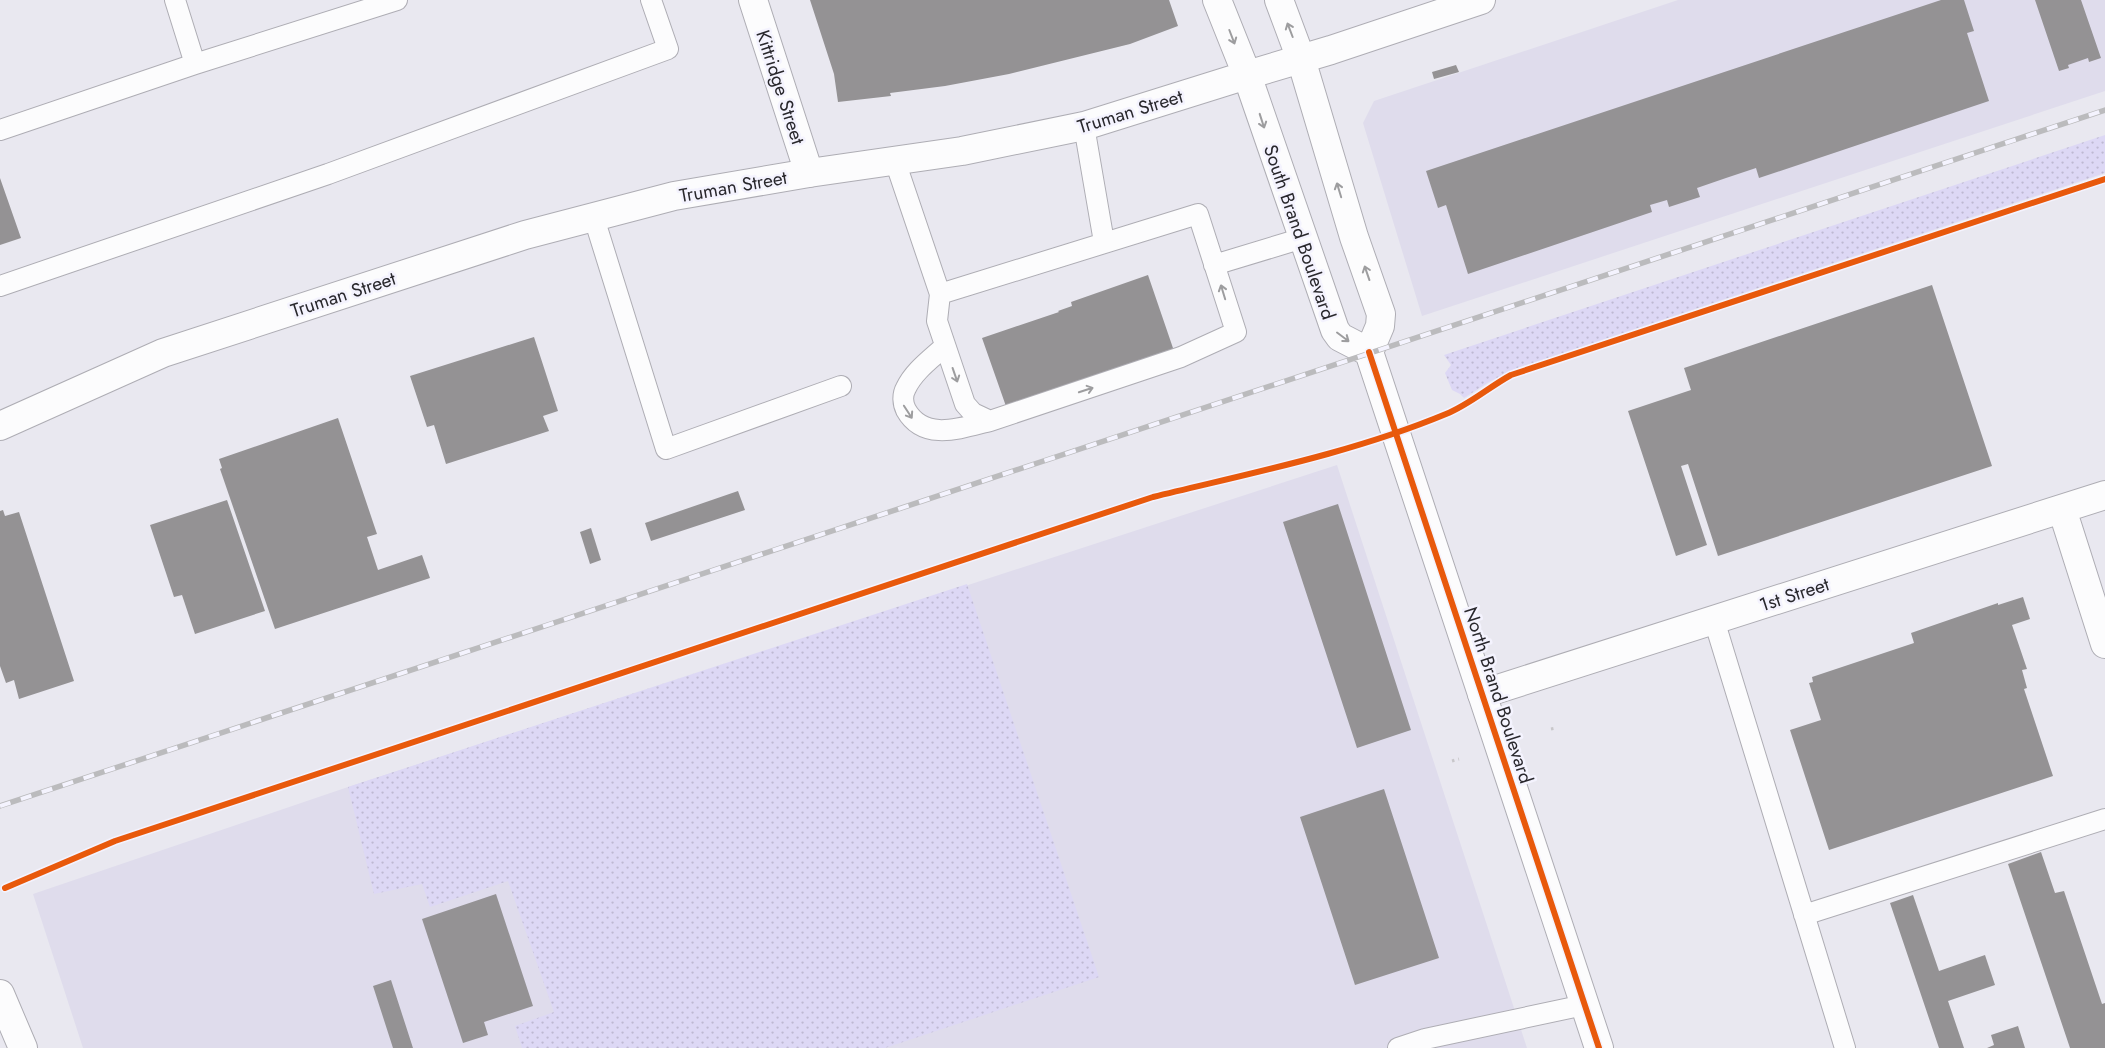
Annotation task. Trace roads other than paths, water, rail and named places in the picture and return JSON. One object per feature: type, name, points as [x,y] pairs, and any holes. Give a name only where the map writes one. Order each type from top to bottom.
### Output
[{"type":"street","name":"Kittridge Street","points":[[754,0],[809,173]]},
{"type":"street","name":"South Brand Boulevard","points":[[1217,0],[1247,75],[1335,330],[1340,337],[1369,352]]},
{"type":"street","points":[[1278,0],[1301,59],[1354,237],[1381,314],[1380,326],[1369,352]]},
{"type":"street","name":"Truman Street","points":[[0,426],[163,352],[525,235],[674,196],[809,173],[962,151],[1084,126],[1301,59],[1481,0]]},
{"type":"street","name":"North Brand Boulevard","points":[[1369,352],[1599,1048]]},
{"type":"street","name":"1st Street","points":[[1482,694],[2105,495]]},
{"type":"street","points":[[2062,509],[2105,644]]},
{"type":"street","points":[[0,994],[23,1048]]},
{"type":"lane","points":[[175,0],[195,64]]},
{"type":"lane","points":[[0,130],[195,64],[397,0]]},
{"type":"lane","points":[[0,286],[328,174],[668,49],[651,0]]},
{"type":"lane","points":[[1084,126],[1104,242]]},
{"type":"lane","points":[[895,161],[940,294],[937,321],[965,404],[973,413],[990,421]]},
{"type":"lane","points":[[940,294],[1198,214],[1236,332],[1181,357],[990,421],[942,432],[924,428],[910,417],[903,405],[904,390],[913,376],[945,346]]},
{"type":"lane","points":[[594,218],[666,449],[841,386]]},
{"type":"lane","points":[[1214,265],[1303,238]]},
{"type":"lane","points":[[1714,620],[1845,1048]]},
{"type":"lane","points":[[1804,915],[2105,819]]},
{"type":"lane","points":[[1398,1048],[1425,1039],[1584,1005]]},
{"type":"railway","points":[[0,806],[2105,110]]}]
